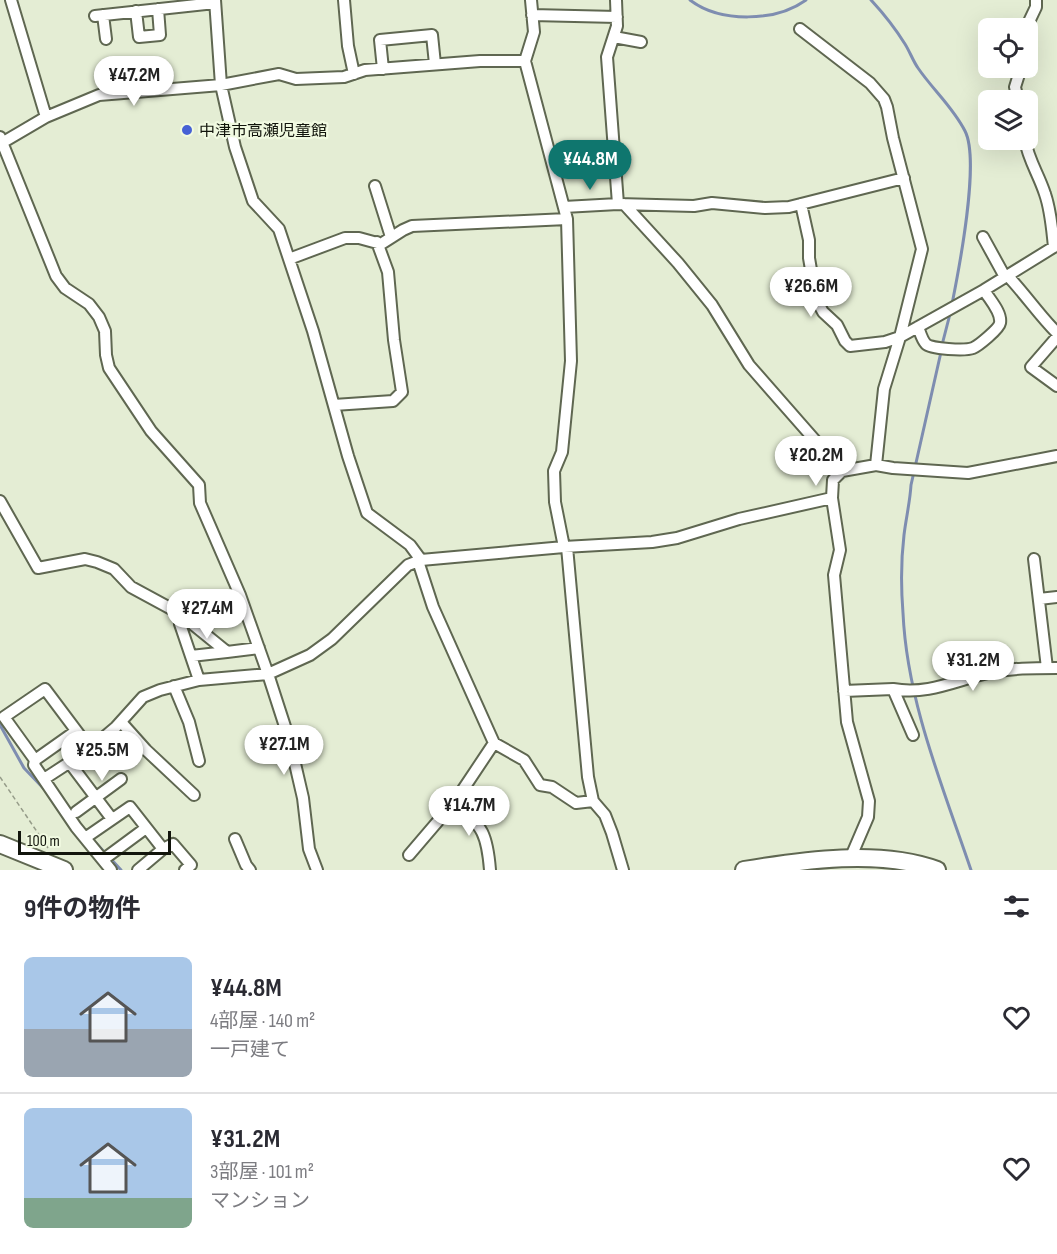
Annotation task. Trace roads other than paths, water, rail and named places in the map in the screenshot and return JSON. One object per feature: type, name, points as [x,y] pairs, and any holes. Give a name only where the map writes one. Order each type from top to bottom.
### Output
[{"type":"main road","points":[[0,844],[64,870]]},
{"type":"main road","points":[[744,870],[785,863],[841,863],[862,858],[919,863],[938,870]]},
{"type":"street","points":[[11,0],[46,117]]},
{"type":"street","points":[[344,0],[348,46],[354,74]]},
{"type":"street","points":[[531,0],[534,32],[525,61],[567,219],[571,361],[562,452],[554,471],[555,502],[566,547],[588,777],[593,801],[604,815],[612,833],[623,870]]},
{"type":"street","points":[[616,0],[617,26],[607,57],[621,204],[678,263],[712,305],[749,365],[842,471]]},
{"type":"street","points":[[1031,18],[1036,7],[1036,0]]},
{"type":"street","points":[[106,39],[99,15],[215,2],[221,85],[229,126],[253,201],[279,230],[313,331],[367,513],[410,545],[419,561],[433,607],[494,743],[524,760],[540,785],[552,787],[576,803],[593,801]]},
{"type":"street","points":[[136,11],[139,37],[160,35],[158,9]]},
{"type":"street","points":[[532,15],[617,17]]},
{"type":"street","points":[[800,30],[849,66],[884,99],[922,249],[900,337],[884,388],[876,465]]},
{"type":"street","points":[[383,69],[380,40],[432,35],[435,64]]},
{"type":"street","points":[[614,37],[641,42]]},
{"type":"street","points":[[317,870],[309,849],[303,798],[290,742],[240,595],[200,503],[199,485],[152,431],[109,368],[105,331],[99,316],[89,304],[65,288],[56,276],[1,141],[46,117],[99,95],[221,85],[279,74],[296,79],[344,77],[365,70],[480,61],[525,61]]},
{"type":"street","points":[[1027,150],[1054,216],[1054,247],[1057,259]]},
{"type":"street","points":[[564,207],[621,204],[694,206],[712,203],[765,208],[789,207],[904,178]]},
{"type":"street","points":[[375,186],[391,237]]},
{"type":"street","points":[[801,204],[809,240],[809,258],[816,299],[850,346],[885,342],[900,337],[984,290],[1054,247]]},
{"type":"street","points":[[289,259],[345,238],[359,238],[381,244],[412,226],[567,219]]},
{"type":"street","points":[[983,237],[1006,276],[1027,297],[1036,312],[1057,335],[1031,367],[1057,386]]},
{"type":"street","points":[[334,405],[393,401],[402,392],[394,340],[388,272],[377,243]]},
{"type":"street","points":[[918,327],[926,344],[932,347],[964,350],[973,348],[998,328],[1001,322],[984,290]]},
{"type":"street","points":[[841,863],[868,817],[869,801],[847,722],[834,575],[840,550],[832,498],[833,480],[842,471],[876,465],[968,473],[1057,456]]},
{"type":"street","points":[[44,778],[90,749],[121,722],[143,697],[199,680],[268,674],[310,655],[332,639],[408,565],[419,561],[566,547],[652,542],[677,538],[739,519],[832,498]]},
{"type":"street","points":[[0,501],[38,568],[86,559],[97,562],[114,570],[131,587],[179,613],[227,652]]},
{"type":"street","points":[[844,691],[893,689],[908,692],[926,691],[990,672],[1052,668],[1034,559]]},
{"type":"street","points":[[1039,599],[1057,597]]},
{"type":"street","points":[[179,613],[180,624],[199,680]]},
{"type":"street","points":[[191,656],[259,648]]},
{"type":"street","points":[[174,686],[189,722],[199,761]]},
{"type":"street","points":[[90,749],[45,689],[4,717],[35,760],[34,765],[85,838],[111,870]]},
{"type":"street","points":[[893,689],[913,735]]},
{"type":"street","points":[[121,722],[146,750],[194,795]]},
{"type":"street","points":[[35,760],[76,731]]},
{"type":"street","points":[[409,855],[456,800],[494,743]]},
{"type":"street","points":[[69,762],[112,819]]},
{"type":"street","points":[[76,812],[121,779]]},
{"type":"street","points":[[456,800],[477,823],[488,843],[490,870]]},
{"type":"street","points":[[85,838],[130,807],[163,849]]},
{"type":"street","points":[[104,859],[146,828]]},
{"type":"street","points":[[235,840],[250,870]]},
{"type":"street","points":[[138,870],[163,849],[173,844],[191,866],[185,870]]},
{"type":"waterway","points":[[690,0],[702,8],[717,13],[748,17],[779,13],[806,0]]},
{"type":"waterway","points":[[871,0],[897,32],[924,76],[955,114],[965,131],[969,145],[967,215],[952,304]]},
{"type":"waterway","points":[[942,345],[950,314]]},
{"type":"waterway","points":[[941,352],[911,485],[902,554],[902,603],[911,679],[919,712],[938,776],[971,870]]},
{"type":"waterway","points":[[0,725],[24,768],[46,791]]},
{"type":"waterway","points":[[96,843],[106,854]]},
{"type":"waterway","points":[[110,858],[121,870]]},
{"type":"place","name":"中津市高瀬児童館","points":[[187,130]]}]
